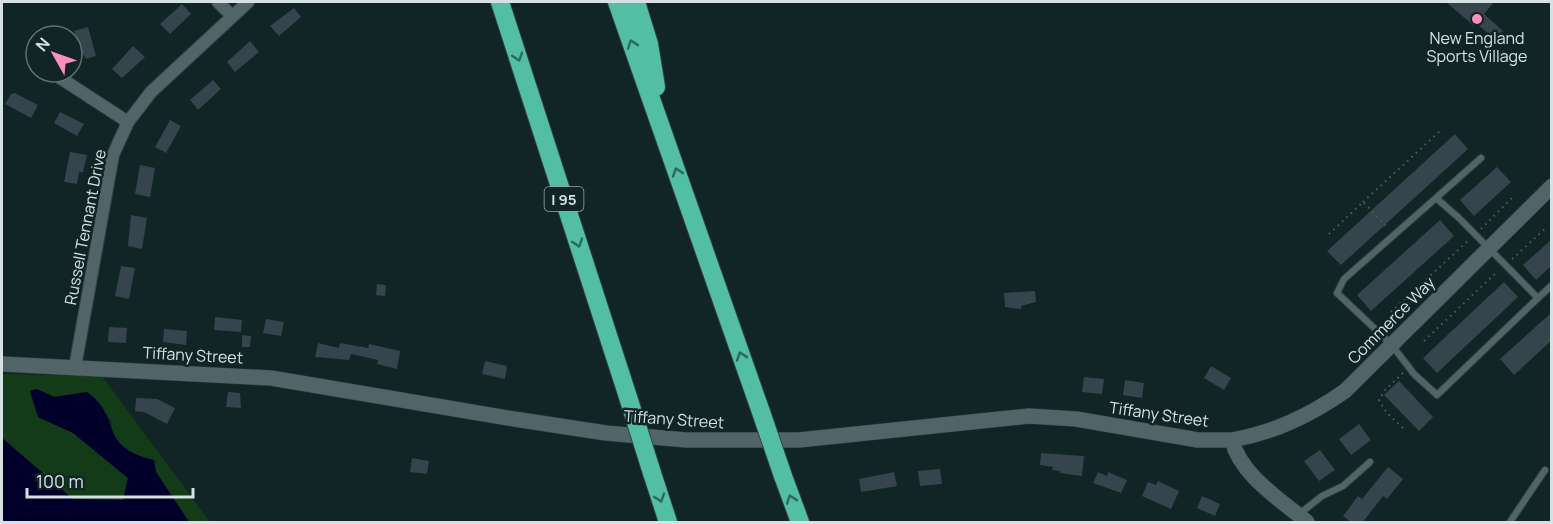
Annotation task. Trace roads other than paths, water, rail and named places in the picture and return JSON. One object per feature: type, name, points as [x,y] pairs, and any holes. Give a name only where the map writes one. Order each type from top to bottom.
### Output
[{"type":"highway","name":"I 95","points":[[500,2],[668,522]]},
{"type":"highway","points":[[617,2],[800,522]]},
{"type":"highway","points":[[636,2],[649,44],[665,139]]},
{"type":"street","points":[[219,2],[232,16]]},
{"type":"street","name":"Russell Tennant Drive","points":[[75,367],[112,163],[128,122],[151,92],[248,2]]},
{"type":"street","points":[[69,84],[128,122]]},
{"type":"street","name":"Commerce Way","points":[[1232,440],[1285,426],[1313,413],[1345,391],[1551,186]]},
{"type":"street","name":"Tiffany Street","points":[[2,364],[271,378],[606,433],[686,440],[799,440],[1029,416],[1076,420],[1198,440],[1232,440]]},
{"type":"street","points":[[1232,440],[1235,453],[1245,468],[1302,519]]},
{"type":"lane","points":[[1481,158],[1344,279],[1337,293],[1391,344],[1409,367],[1437,395],[1551,285]]},
{"type":"lane","points":[[1436,198],[1538,298]]},
{"type":"lane","points":[[1302,519],[1322,496],[1344,486],[1370,462]]},
{"type":"lane","points":[[1510,522],[1545,470]]},
{"type":"water","points":[[37,389],[54,397],[87,392],[105,412],[117,439],[124,447],[154,460],[156,472],[189,522],[6,522],[2,519],[2,438],[73,499],[123,500],[128,478],[73,433],[38,417],[30,391]]},
{"type":"place","name":"New England Sports Village","points":[[1477,19]]}]
